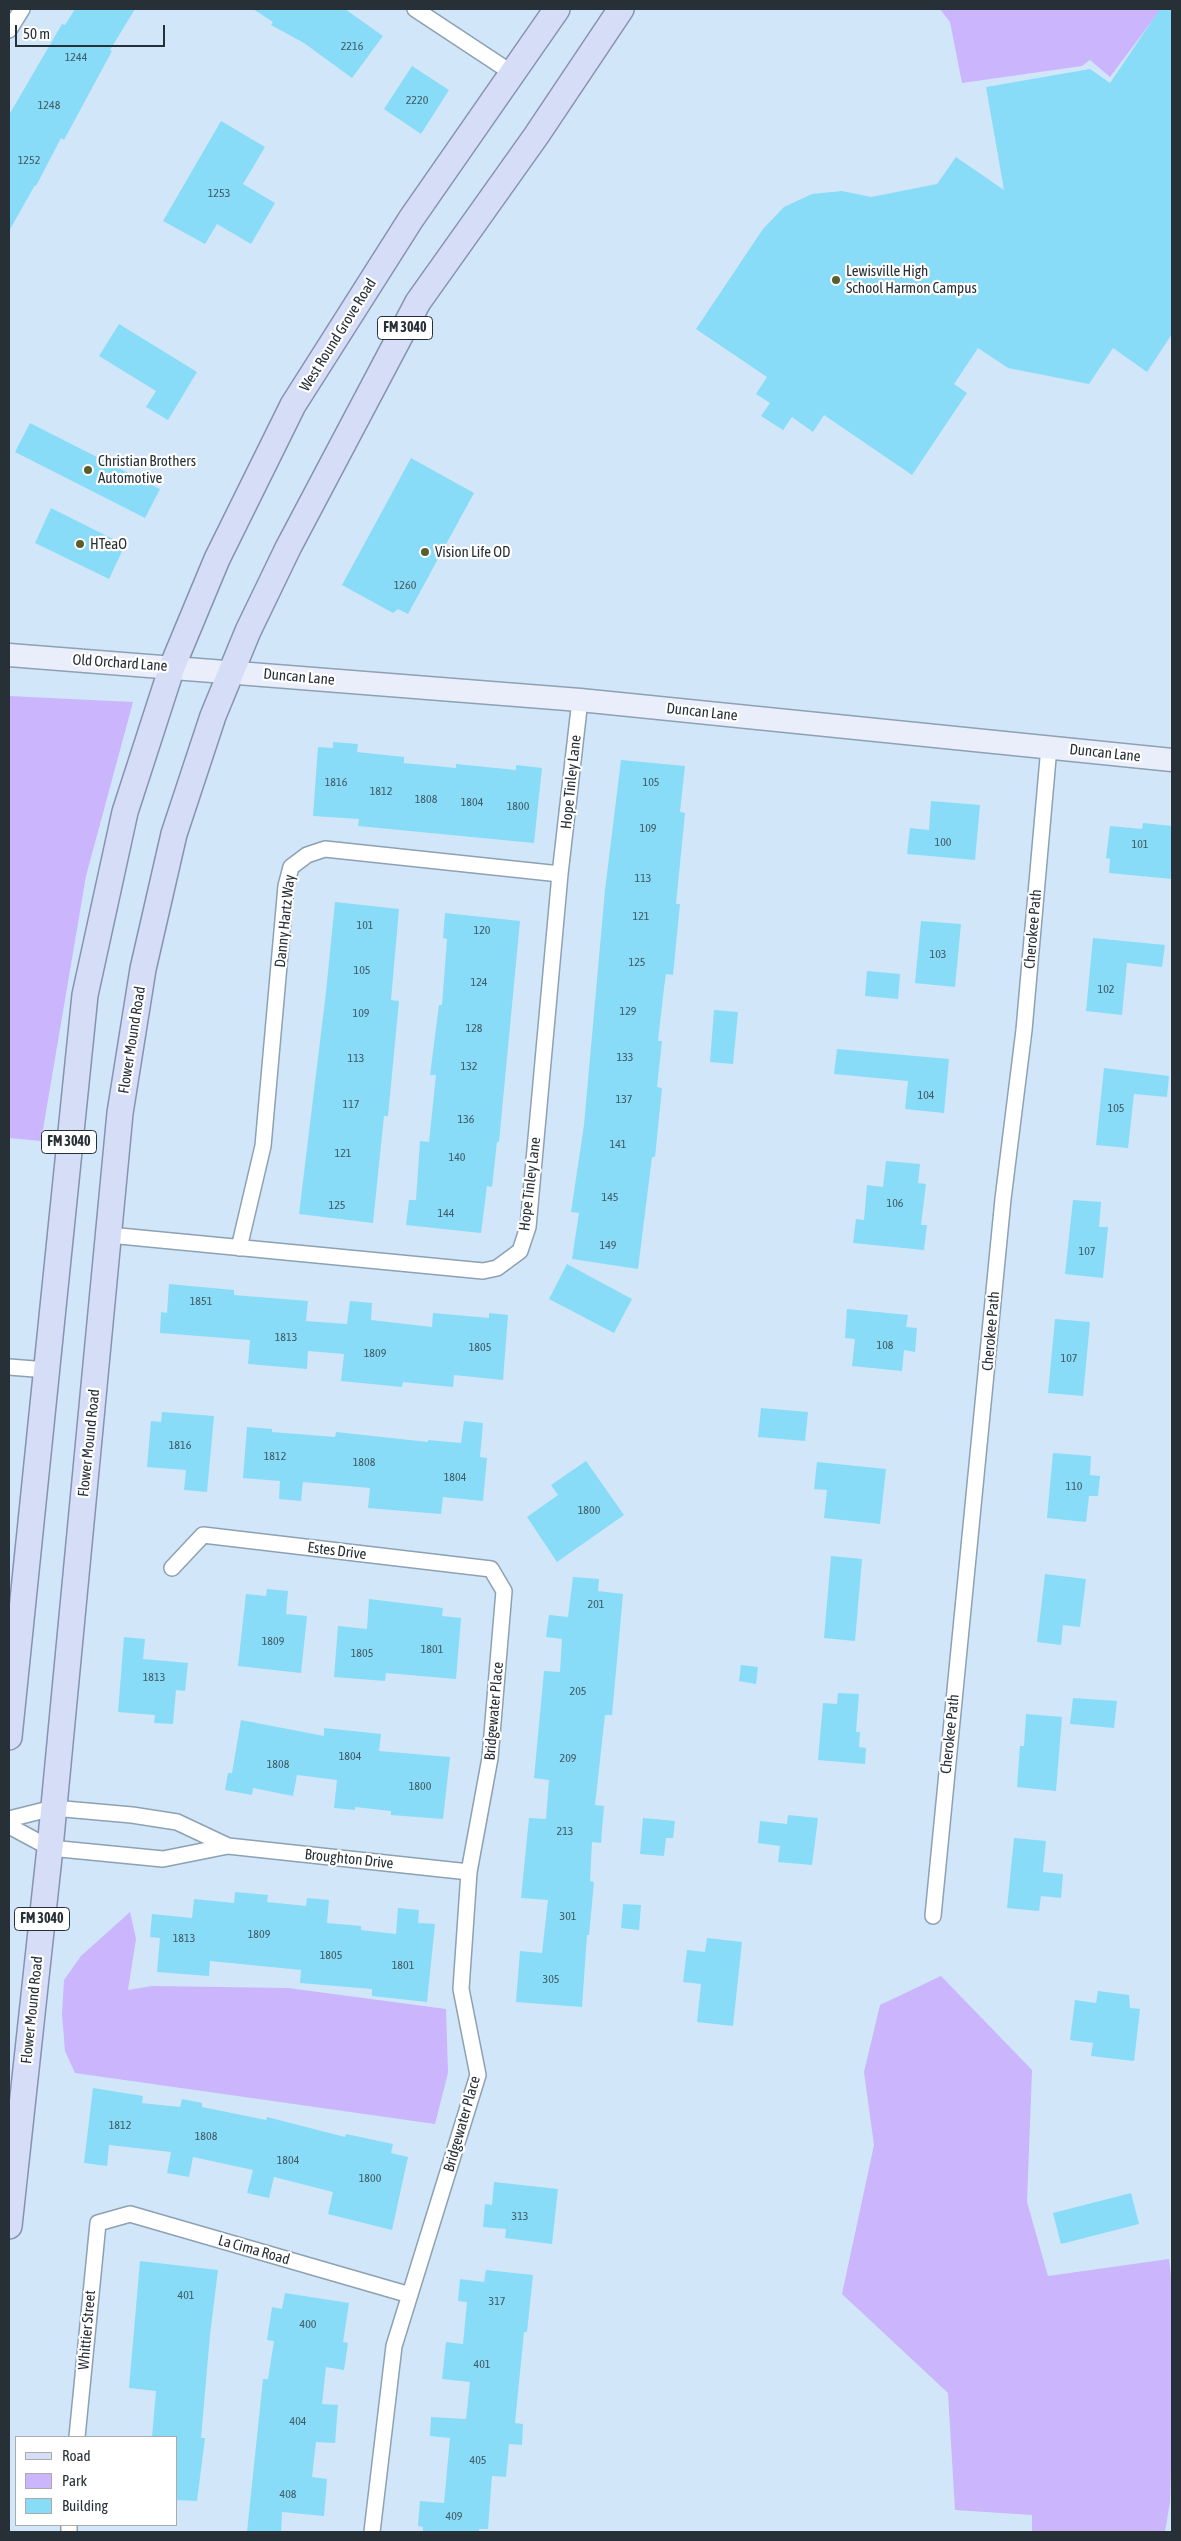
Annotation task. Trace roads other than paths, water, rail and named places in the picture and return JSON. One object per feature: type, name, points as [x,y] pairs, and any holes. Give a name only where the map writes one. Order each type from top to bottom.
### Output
[{"type":"main road","name":"West Round Grove Road","points":[[168,677],[217,558],[293,405],[411,219],[557,9]]},
{"type":"main road","name":"FM 3040","points":[[232,672],[248,631],[288,548],[418,302],[536,136],[621,9]]},
{"type":"main road","name":"Flower Mound Road","points":[[9,2226],[50,1848],[120,1112],[150,931],[174,834],[213,716],[232,672]]},
{"type":"main road","name":"FM 3040","points":[[9,1737],[85,995],[125,812],[168,677]]},
{"type":"street","points":[[9,30],[22,9]]},
{"type":"street","points":[[416,9],[512,73]]},
{"type":"street","name":"Old Orchard Lane","points":[[9,654],[168,677],[232,672]]},
{"type":"street","name":"Duncan Lane","points":[[232,672],[580,700],[1172,760]]},
{"type":"street","name":"Hope Tinley Lane","points":[[108,1235],[483,1271],[497,1268],[520,1251],[528,1227],[560,874],[580,700]]},
{"type":"street","name":"Cherokee Path","points":[[933,1916],[1003,1199],[1024,1030],[1049,747]]},
{"type":"street","name":"Danny Hartz Way","points":[[239,1248],[264,1146],[286,886],[290,867],[307,855],[325,849],[560,874]]},
{"type":"street","points":[[9,1366],[47,1370]]},
{"type":"street","name":"Estes Drive","points":[[172,1568],[203,1535],[491,1569],[504,1591]]},
{"type":"street","name":"Bridgewater Place","points":[[372,2532],[394,2346],[478,2074],[461,1989],[469,1872],[490,1758],[504,1591]]},
{"type":"street","name":"Broughton Drive","points":[[9,1819],[53,1808],[132,1815],[177,1822],[228,1846]]},
{"type":"street","name":"Broughton Drive","points":[[9,1826],[50,1848],[163,1860],[228,1846],[469,1872]]},
{"type":"street","name":"La Cima Road","points":[[98,2222],[130,2214],[410,2295]]},
{"type":"street","name":"Whittier Street","points":[[77,2436],[98,2222]]},
{"type":"place","name":"Lewisville High School Harmon Campus","points":[[836,280]]},
{"type":"place","name":"Christian Brothers Automotive","points":[[88,470]]},
{"type":"place","name":"HTeaO","points":[[80,544]]},
{"type":"place","name":"Vision Life OD","points":[[425,552]]}]
